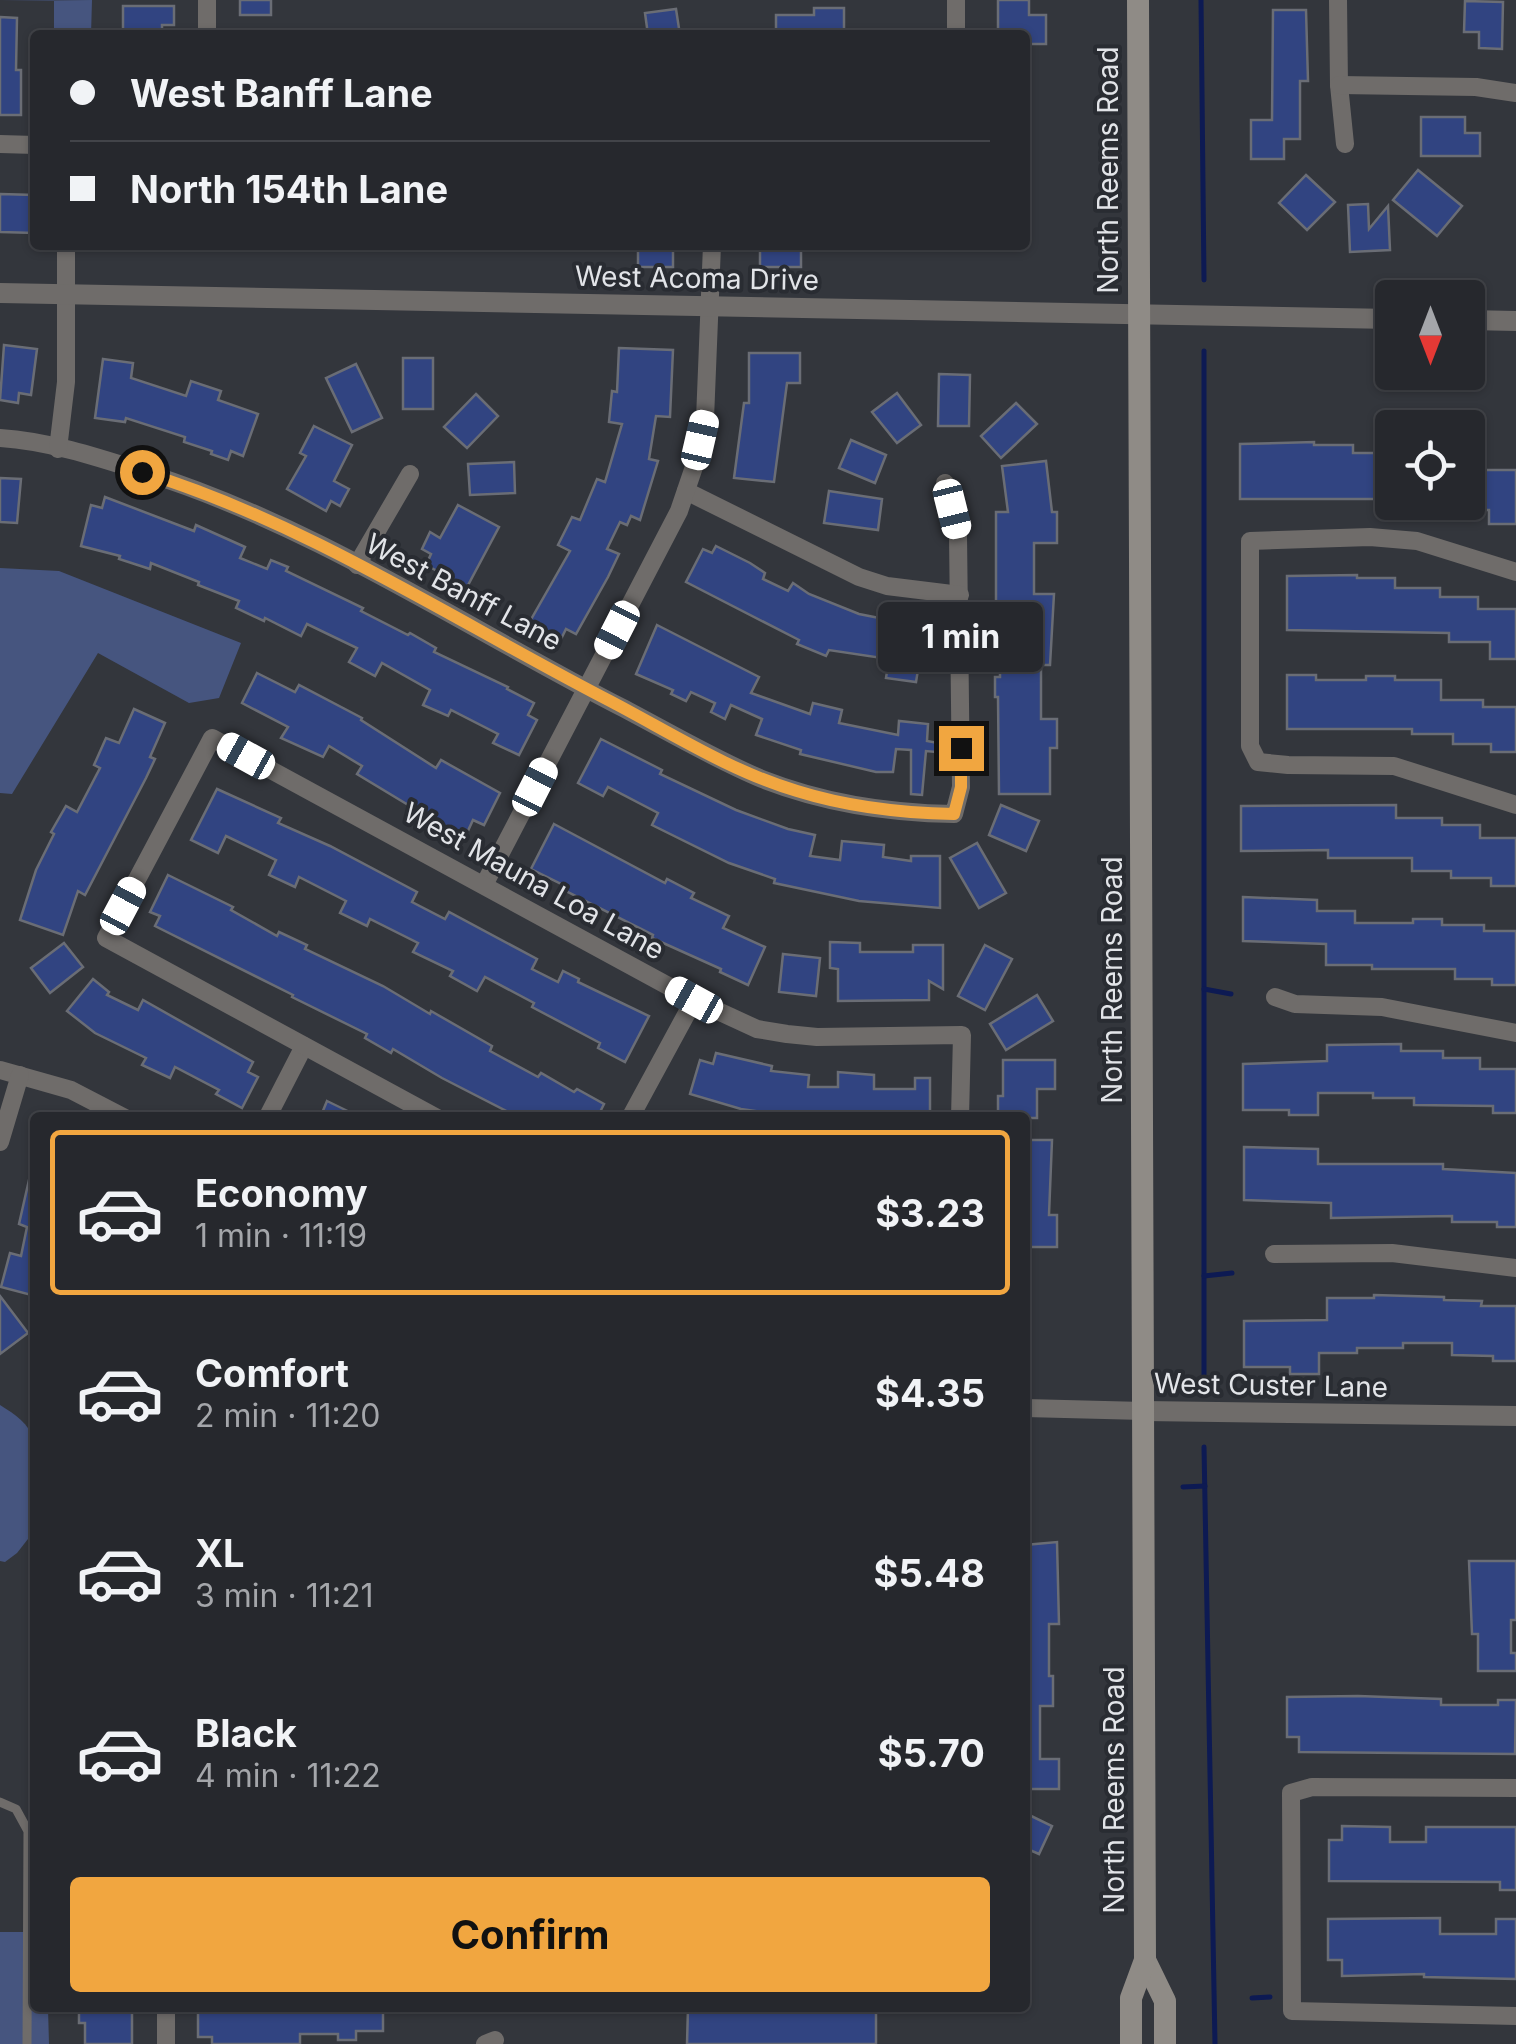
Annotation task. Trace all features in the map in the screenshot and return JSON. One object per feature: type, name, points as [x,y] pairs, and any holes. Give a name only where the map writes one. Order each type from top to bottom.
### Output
[{"type":"main road","name":"North Reems Road","points":[[1131,2044],[1131,1998],[1145,1960],[1138,0]]},
{"type":"main road","name":"North Reems Road","points":[[1145,1960],[1165,2001],[1166,2044]]},
{"type":"street","points":[[207,0],[207,30]]},
{"type":"street","points":[[956,0],[956,30]]},
{"type":"street","points":[[1338,0],[1339,85],[1345,144]]},
{"type":"street","points":[[1339,85],[1476,87],[1516,93]]},
{"type":"street","points":[[0,144],[30,145]]},
{"type":"street","points":[[58,449],[66,382],[66,250]]},
{"type":"street","points":[[484,885],[679,511],[705,418],[712,250]]},
{"type":"street","name":"West Acoma Drive","points":[[0,293],[1375,319]]},
{"type":"street","points":[[1485,320],[1516,320]]},
{"type":"street","name":"West Banff Lane","points":[[0,438],[58,449],[208,492],[357,565],[758,778],[796,791],[907,813],[954,814],[961,787],[960,595]]},
{"type":"street","points":[[357,565],[410,474]]},
{"type":"street","points":[[686,491],[858,577],[887,586],[960,595],[958,535],[945,483]]},
{"type":"street","points":[[1516,572],[1417,541],[1356,537],[1250,541],[1250,746],[1258,762],[1394,766],[1516,806]]},
{"type":"street","name":"West Mauna Loa Lane","points":[[304,1046],[106,938],[212,738],[694,1000],[758,1029],[817,1037],[962,1035],[960,1112]]},
{"type":"street","points":[[1275,997],[1295,1004],[1382,1008],[1516,1033]]},
{"type":"street","points":[[633,1112],[694,1000]]},
{"type":"street","points":[[270,1112],[304,1046],[426,1112]]},
{"type":"street","points":[[0,1070],[71,1090],[113,1112]]},
{"type":"street","points":[[0,1142],[20,1075]]},
{"type":"street","points":[[1274,1254],[1392,1252],[1516,1268]]},
{"type":"street","name":"West Custer Lane","points":[[1030,1408],[1516,1416]]},
{"type":"street","points":[[1516,1788],[1312,1787],[1291,1794],[1292,2010],[1516,2016]]},
{"type":"street","points":[[166,2012],[166,2044]]},
{"type":"lane","points":[[0,1802],[16,1809],[28,1831],[28,2044]]},
{"type":"shaded area","points":[[92,0],[91,30],[54,30],[54,1],[0,1]]},
{"type":"shaded area","points":[[0,568],[59,571],[241,643],[219,698],[189,703],[98,653],[12,794],[0,793]]},
{"type":"shaded area","points":[[0,1405],[30,1431],[30,1536],[17,1553],[5,1562],[0,1561]]},
{"type":"shaded area","points":[[0,1932],[30,1932],[30,2012],[48,2012],[49,2044],[0,2044]]},
{"type":"building","points":[[240,0],[271,0],[271,15],[240,15]]},
{"type":"building","points":[[998,0],[1029,0],[1029,15],[1046,15],[1046,44],[1030,44],[1030,30],[998,30]]},
{"type":"building","points":[[1465,1],[1503,2],[1502,49],[1479,48],[1479,32],[1464,32]]},
{"type":"building","points":[[123,6],[174,6],[174,25],[162,25],[162,30],[123,30]]},
{"type":"building","points":[[814,8],[844,8],[844,30],[776,30],[776,15],[814,15]]},
{"type":"building","points":[[676,9],[679,30],[647,30],[645,13]]},
{"type":"building","points":[[1273,10],[1306,10],[1308,81],[1300,81],[1300,139],[1284,139],[1284,159],[1251,159],[1251,120],[1272,120]]},
{"type":"building","points":[[0,17],[17,18],[16,70],[21,70],[21,115],[0,115]]},
{"type":"building","points":[[1421,117],[1465,117],[1465,133],[1480,133],[1480,156],[1421,156]]},
{"type":"building","points":[[1418,170],[1462,206],[1437,236],[1393,200]]},
{"type":"building","points":[[1306,175],[1335,202],[1307,230],[1279,203]]},
{"type":"building","points":[[0,194],[30,195],[30,233],[0,232]]},
{"type":"building","points":[[1368,204],[1369,229],[1388,206],[1390,250],[1350,252],[1348,205]]},
{"type":"building","points":[[638,250],[673,250],[673,267],[638,267]]},
{"type":"building","points":[[760,250],[801,250],[801,267],[760,267]]},
{"type":"building","points":[[4,345],[37,349],[31,395],[19,393],[18,403],[0,400]]},
{"type":"building","points":[[619,348],[673,350],[670,417],[656,416],[649,459],[658,461],[640,520],[631,516],[627,525],[620,522],[607,549],[619,554],[608,577],[576,634],[566,629],[561,639],[529,623],[570,551],[558,545],[572,517],[580,520],[597,479],[605,482],[622,424],[609,422],[612,391],[617,392]]},
{"type":"building","points":[[749,353],[800,353],[800,383],[787,383],[774,482],[734,478],[744,403],[749,403]]},
{"type":"building","points":[[403,358],[433,358],[433,409],[403,409]]},
{"type":"building","points":[[103,359],[133,363],[131,378],[186,396],[191,381],[221,391],[218,400],[258,414],[243,456],[231,451],[228,460],[184,442],[185,437],[126,418],[125,422],[95,418]]},
{"type":"building","points":[[356,364],[382,418],[352,432],[326,378]]},
{"type":"building","points":[[939,374],[970,375],[969,426],[938,426]]},
{"type":"building","points":[[897,393],[921,425],[897,443],[872,412]]},
{"type":"building","points":[[476,394],[498,416],[467,448],[444,427]]},
{"type":"building","points":[[1016,403],[1037,424],[1001,458],[981,436]]},
{"type":"building","points":[[314,426],[352,445],[334,481],[349,489],[340,506],[331,501],[326,511],[287,489],[306,456],[300,453]]},
{"type":"building","points":[[851,440],[886,455],[875,483],[839,468]]},
{"type":"building","points":[[1314,442],[1353,445],[1353,453],[1375,453],[1375,499],[1240,499],[1240,444]]},
{"type":"building","points":[[1046,461],[1052,512],[1057,512],[1057,543],[1034,543],[1034,594],[1054,594],[1050,665],[1041,665],[1041,719],[1057,719],[1057,748],[1050,748],[1050,794],[999,794],[996,512],[1008,512],[1002,466]]},
{"type":"building","points":[[514,462],[515,493],[470,495],[468,464]]},
{"type":"building","points":[[1485,470],[1516,470],[1516,524],[1489,524],[1489,510],[1485,510]]},
{"type":"building","points":[[0,478],[21,479],[17,523],[0,522]]},
{"type":"building","points":[[829,491],[882,499],[878,530],[824,523]]},
{"type":"building","points":[[105,497],[194,531],[196,525],[245,547],[240,558],[267,569],[271,560],[288,567],[286,571],[410,633],[436,648],[434,652],[534,703],[528,715],[537,720],[519,755],[493,743],[498,734],[451,710],[448,716],[423,705],[430,690],[382,663],[375,676],[349,662],[357,648],[307,624],[301,636],[236,608],[239,601],[198,585],[199,582],[151,563],[150,569],[81,546],[91,505],[102,508]]},
{"type":"building","points":[[458,505],[499,527],[467,587],[426,565],[431,554],[422,549],[430,532],[440,538]]},
{"type":"building","points":[[716,546],[750,563],[765,573],[763,579],[788,591],[793,583],[809,594],[859,614],[925,627],[916,682],[886,678],[889,659],[829,650],[826,656],[797,644],[799,640],[686,582],[703,549],[712,553]]},
{"type":"building","points":[[1287,576],[1395,578],[1395,588],[1440,588],[1440,597],[1478,597],[1478,609],[1516,609],[1516,659],[1490,659],[1490,642],[1449,642],[1449,633],[1287,630]]},
{"type":"building","points":[[657,625],[759,677],[751,693],[810,714],[813,703],[842,710],[839,723],[898,735],[899,721],[928,724],[927,741],[938,743],[936,752],[926,751],[922,795],[911,794],[911,750],[896,749],[893,772],[876,772],[800,754],[801,750],[756,735],[762,719],[731,705],[725,719],[711,712],[715,703],[691,692],[686,701],[671,694],[673,690],[636,674]]},
{"type":"building","points":[[257,673],[295,692],[299,685],[362,718],[436,768],[441,760],[500,793],[484,825],[473,820],[466,835],[438,823],[357,774],[362,766],[329,746],[323,757],[281,738],[288,727],[242,703]]},
{"type":"building","points":[[1287,675],[1316,675],[1316,680],[1395,676],[1395,680],[1441,680],[1441,700],[1483,700],[1483,707],[1516,707],[1516,752],[1491,752],[1491,744],[1453,744],[1453,734],[1412,734],[1412,729],[1287,729]]},
{"type":"building","points":[[134,709],[165,723],[150,757],[155,759],[85,895],[78,891],[63,935],[20,920],[36,870],[54,834],[51,832],[66,806],[77,812],[100,768],[94,765],[106,738],[119,743]]},
{"type":"building","points":[[601,739],[662,770],[660,774],[736,810],[815,835],[810,856],[840,860],[842,841],[884,845],[883,857],[911,861],[911,856],[940,856],[940,908],[859,901],[774,883],[775,879],[729,863],[652,825],[658,813],[608,787],[603,796],[578,783]]},
{"type":"building","points":[[217,789],[281,818],[278,823],[417,892],[412,902],[445,919],[449,912],[537,959],[532,969],[558,982],[563,971],[649,1016],[625,1062],[598,1048],[600,1043],[485,977],[477,991],[450,976],[453,971],[413,952],[418,943],[370,919],[367,926],[340,913],[346,901],[299,877],[295,887],[269,875],[276,860],[226,836],[218,853],[191,840]]},
{"type":"building","points":[[1001,805],[1039,821],[1026,851],[989,835]]},
{"type":"building","points":[[1396,805],[1396,818],[1442,818],[1442,825],[1480,825],[1480,838],[1516,838],[1516,886],[1491,886],[1491,878],[1451,878],[1451,871],[1412,871],[1412,858],[1328,858],[1328,850],[1241,851],[1241,806]]},
{"type":"building","points":[[554,824],[665,883],[667,879],[694,893],[691,898],[729,916],[723,928],[765,947],[748,985],[652,938],[653,935],[531,869]]},
{"type":"building","points":[[977,843],[1006,893],[979,908],[950,858]]},
{"type":"building","points":[[168,875],[233,907],[231,910],[277,936],[279,932],[307,945],[305,949],[383,986],[430,1014],[431,1011],[492,1046],[490,1051],[538,1077],[541,1073],[604,1104],[600,1112],[508,1112],[393,1049],[391,1053],[365,1038],[367,1034],[293,995],[155,926],[160,916],[150,912]]},
{"type":"building","points":[[1243,897],[1317,900],[1317,911],[1355,911],[1355,923],[1442,919],[1442,925],[1484,925],[1484,931],[1516,931],[1516,985],[1492,985],[1492,979],[1455,979],[1455,969],[1326,965],[1326,944],[1243,941]]},
{"type":"building","points":[[830,942],[860,943],[860,952],[913,952],[913,945],[943,945],[943,989],[929,981],[929,1000],[838,1001],[838,969],[830,968]]},
{"type":"building","points":[[64,943],[83,967],[50,993],[31,968]]},
{"type":"building","points":[[985,945],[1012,959],[985,1010],[958,996]]},
{"type":"building","points":[[783,954],[820,958],[816,996],[779,992]]},
{"type":"building","points":[[93,979],[109,992],[107,995],[138,1010],[143,1000],[253,1062],[248,1072],[258,1077],[242,1108],[216,1094],[219,1090],[175,1067],[170,1078],[142,1065],[146,1058],[95,1033],[67,1011]]},
{"type":"building","points":[[1037,995],[1053,1021],[1006,1050],[990,1024]]},
{"type":"building","points":[[1401,1044],[1401,1051],[1443,1051],[1443,1058],[1480,1058],[1480,1069],[1516,1069],[1516,1113],[1493,1113],[1493,1106],[1414,1105],[1414,1098],[1373,1098],[1373,1093],[1318,1093],[1318,1115],[1289,1115],[1289,1110],[1243,1110],[1243,1064],[1327,1061],[1327,1045]]},
{"type":"building","points":[[716,1053],[772,1066],[771,1071],[809,1075],[808,1087],[838,1087],[838,1072],[874,1075],[874,1089],[915,1089],[915,1078],[930,1078],[930,1112],[741,1109],[690,1094],[700,1060],[713,1064]]},
{"type":"building","points":[[1003,1060],[1055,1060],[1055,1089],[1037,1089],[1037,1118],[1030,1118],[1030,1112],[998,1112],[998,1096],[1003,1096]]},
{"type":"building","points":[[327,1101],[350,1112],[322,1112]]},
{"type":"building","points":[[1030,1140],[1052,1140],[1049,1215],[1057,1215],[1057,1247],[1030,1247]]},
{"type":"building","points":[[1244,1147],[1318,1149],[1318,1164],[1443,1164],[1443,1169],[1516,1173],[1516,1227],[1497,1227],[1497,1222],[1452,1222],[1452,1216],[1331,1218],[1331,1203],[1244,1200]]},
{"type":"building","points":[[30,1180],[30,1295],[1,1287],[10,1253],[21,1256],[27,1227],[19,1224]]},
{"type":"building","points":[[0,1296],[28,1333],[0,1354]]},
{"type":"building","points":[[1444,1297],[1482,1301],[1481,1306],[1516,1306],[1516,1361],[1452,1355],[1452,1343],[1403,1343],[1403,1348],[1319,1353],[1319,1374],[1290,1374],[1290,1367],[1244,1367],[1244,1321],[1327,1320],[1327,1298]]},
{"type":"building","points":[[1057,1542],[1059,1624],[1049,1624],[1053,1706],[1040,1706],[1040,1759],[1059,1759],[1059,1789],[1030,1789],[1030,1545]]},
{"type":"building","points":[[1469,1561],[1516,1561],[1516,1620],[1511,1620],[1511,1653],[1516,1653],[1516,1671],[1478,1671],[1478,1634],[1472,1634]]},
{"type":"building","points":[[1287,1697],[1441,1699],[1441,1705],[1498,1705],[1498,1700],[1516,1700],[1515,1754],[1299,1752],[1299,1737],[1287,1737]]},
{"type":"building","points":[[1030,1815],[1052,1826],[1039,1854],[1030,1850]]},
{"type":"building","points":[[1342,1826],[1390,1827],[1390,1842],[1426,1842],[1426,1827],[1516,1827],[1516,1890],[1500,1890],[1500,1882],[1329,1881],[1329,1840],[1342,1840]]},
{"type":"building","points":[[1440,1918],[1440,1934],[1496,1934],[1496,1919],[1516,1919],[1516,1979],[1424,1974],[1342,1976],[1342,1960],[1328,1960],[1328,1919]]},
{"type":"building","points":[[79,2012],[132,2012],[132,2044],[85,2044],[85,2023],[79,2023]]},
{"type":"building","points":[[198,2012],[383,2012],[383,2031],[356,2031],[356,2040],[338,2040],[338,2034],[300,2034],[300,2044],[212,2044],[212,2037],[198,2037]]},
{"type":"building","points":[[688,2012],[876,2012],[876,2044],[687,2044]]},
{"type":"waterway","points":[[1201,0],[1204,280]]},
{"type":"waterway","points":[[1204,351],[1204,1377]]},
{"type":"waterway","points":[[1204,989],[1231,994]]},
{"type":"waterway","points":[[1204,1276],[1232,1273]]},
{"type":"waterway","points":[[1204,1447],[1215,2044]]},
{"type":"waterway","points":[[1183,1487],[1205,1486]]},
{"type":"waterway","points":[[1252,1998],[1270,1997]]},
{"type":"route","points":[[142,472],[208,492],[336,554],[620,707],[758,778],[796,791],[907,813],[954,814],[961,787],[961,748]]}]
